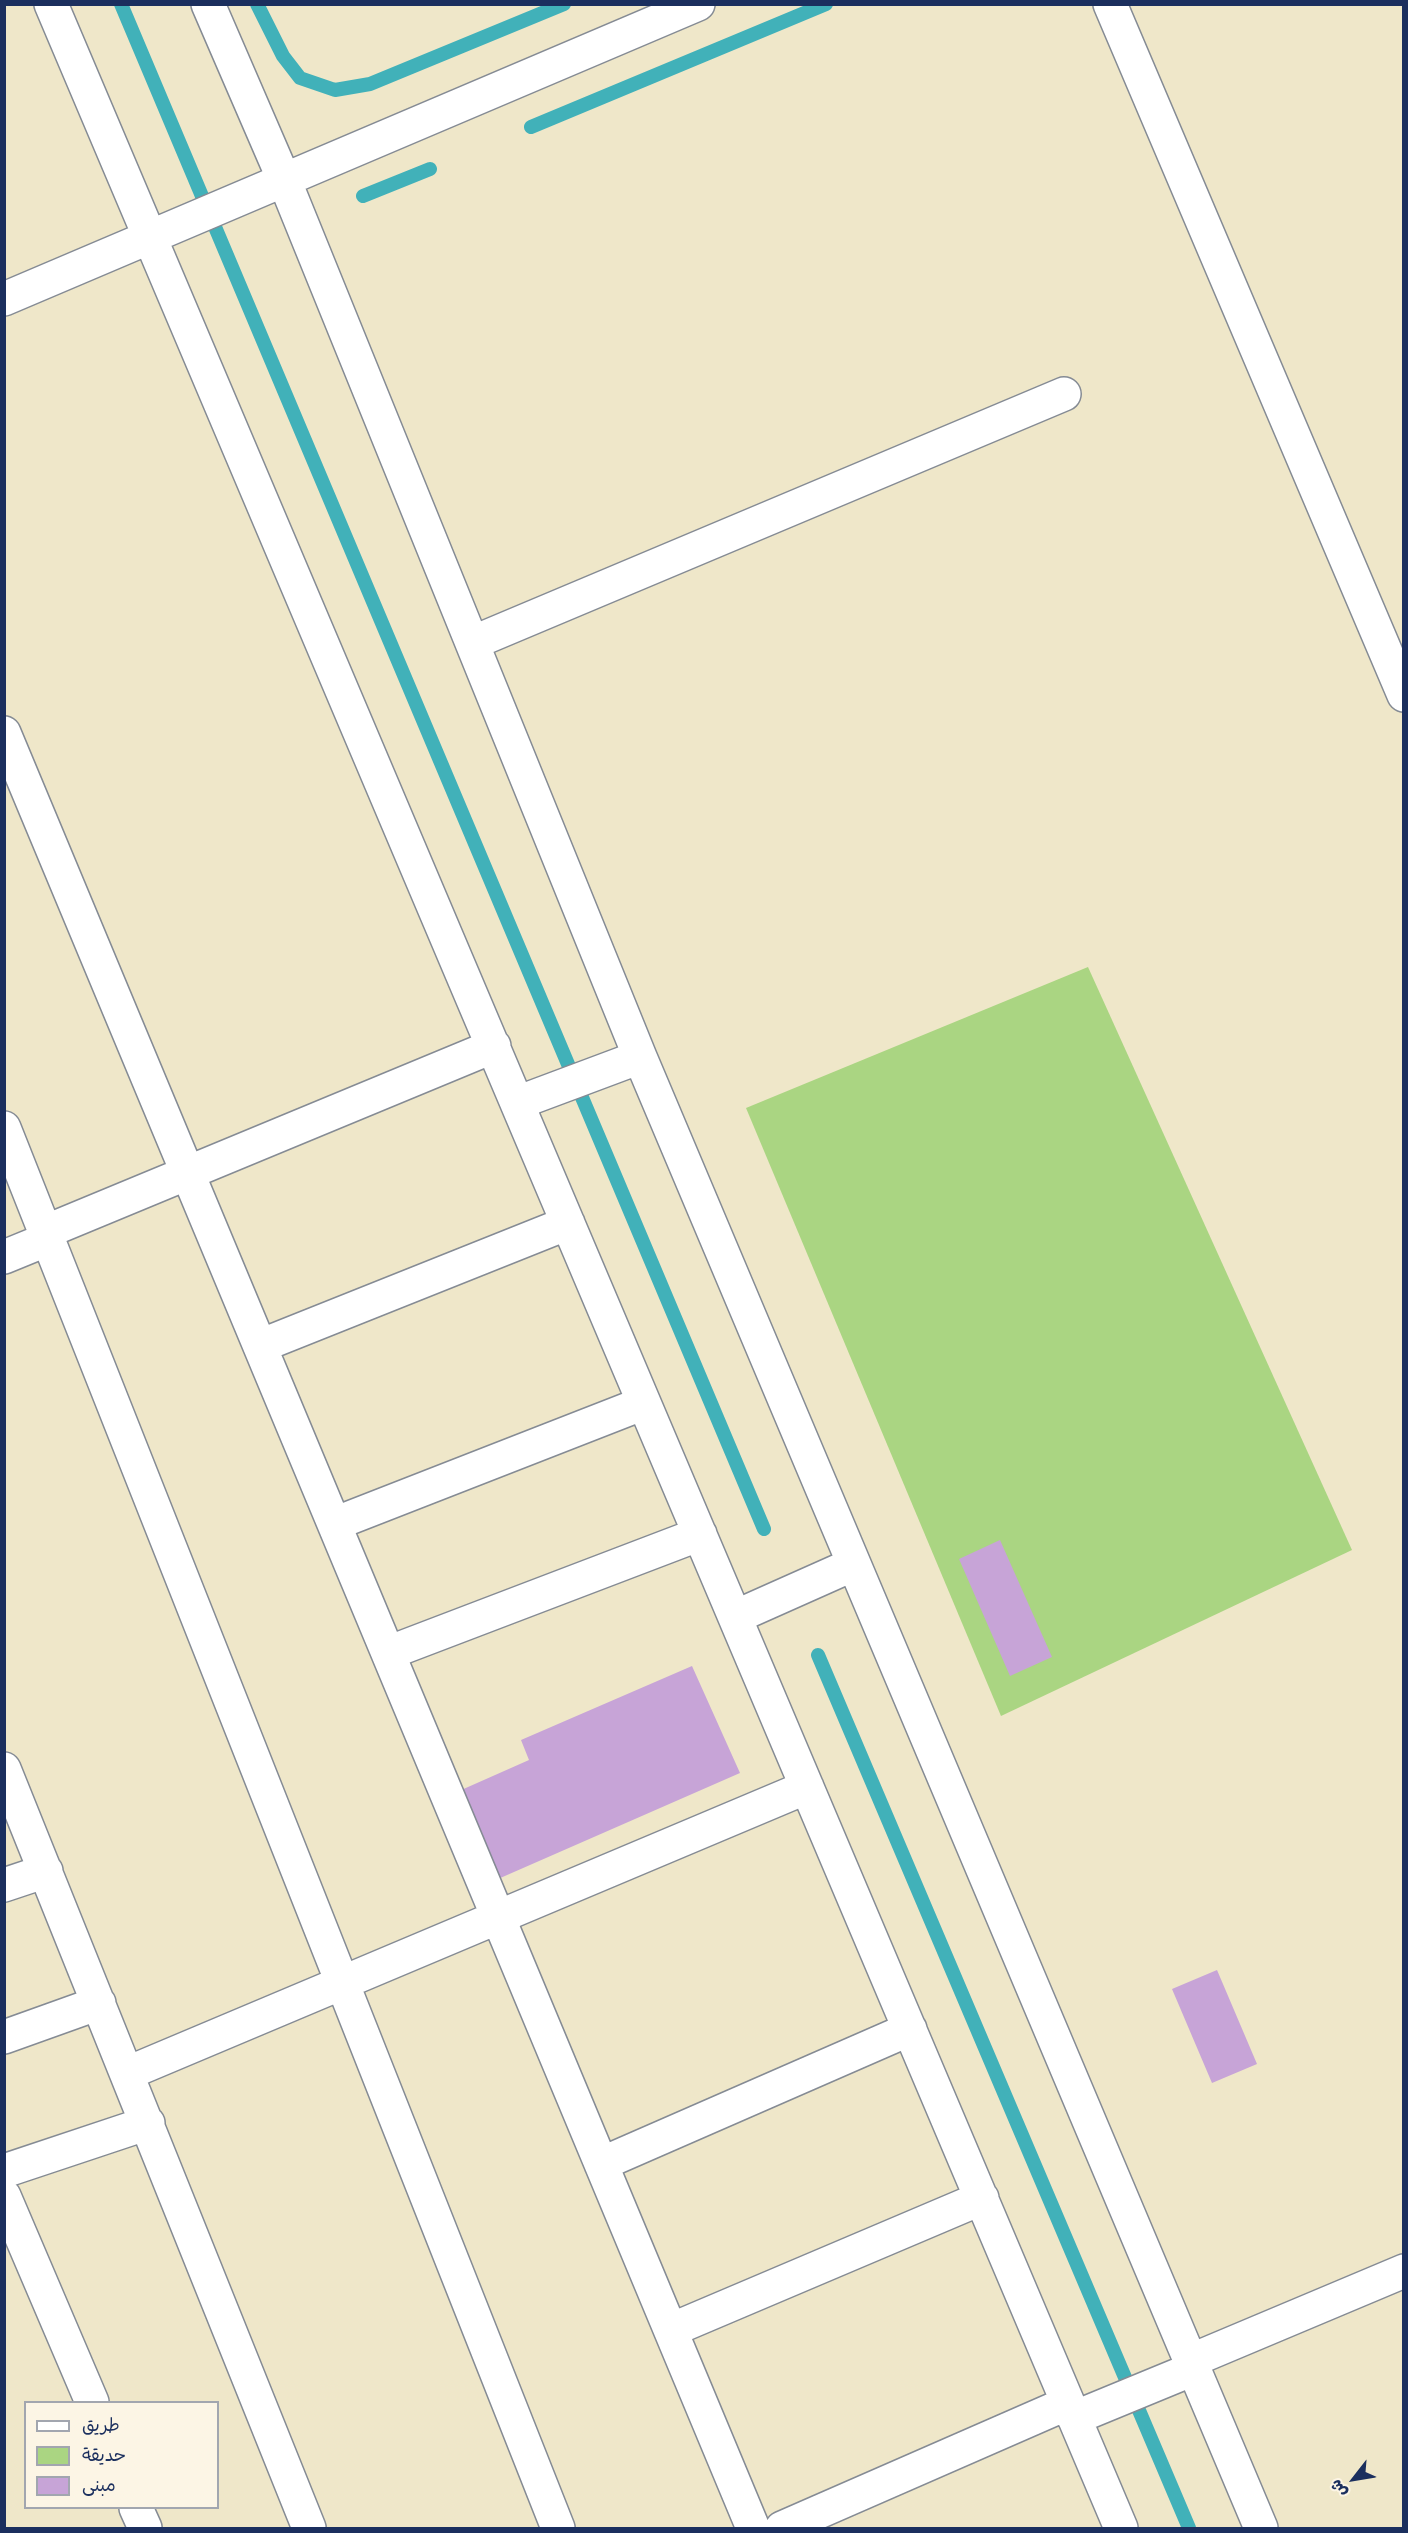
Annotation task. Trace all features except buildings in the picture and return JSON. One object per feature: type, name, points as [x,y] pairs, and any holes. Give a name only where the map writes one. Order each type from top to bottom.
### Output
[{"type":"street","points":[[51,4],[1121,2529]]},
{"type":"street","points":[[208,4],[285,182],[640,1057],[1261,2529]]},
{"type":"street","points":[[4,299],[285,182],[698,4]]},
{"type":"street","points":[[1110,4],[1404,695]]},
{"type":"street","points":[[472,643],[1064,394]]},
{"type":"street","points":[[4,733],[753,2529]]},
{"type":"street","points":[[4,1257],[188,1173],[494,1046]]},
{"type":"street","points":[[517,1103],[640,1057]]},
{"type":"street","points":[[6,1138],[47,1236],[558,2529]]},
{"type":"street","points":[[260,1346],[568,1223]]},
{"type":"street","points":[[334,1524],[644,1403]]},
{"type":"street","points":[[388,1653],[700,1534]]},
{"type":"street","points":[[735,1617],[854,1564]]},
{"type":"street","points":[[4,1769],[128,2073],[309,2529]]},
{"type":"street","points":[[128,2073],[807,1787]]},
{"type":"street","points":[[4,1885],[46,1870]]},
{"type":"street","points":[[4,2037],[99,2003]]},
{"type":"street","points":[[601,2164],[910,2029]]},
{"type":"street","points":[[4,2171],[148,2123]]},
{"type":"street","points":[[4,2196],[91,2401]]},
{"type":"street","points":[[671,2331],[982,2198]]},
{"type":"street","points":[[782,2529],[1071,2411],[1192,2365],[1404,2271]]},
{"type":"street","points":[[136,2509],[145,2529]]},
{"type":"green space","points":[[1088,967],[1352,1550],[1001,1716],[746,1108]]},
{"type":"waterway","points":[[121,4],[764,1529]]},
{"type":"waterway","points":[[257,4],[283,56],[300,78],[335,90],[370,84],[564,4]]},
{"type":"waterway","points":[[531,127],[826,4]]},
{"type":"waterway","points":[[363,196],[430,169]]},
{"type":"waterway","points":[[818,1655],[1189,2528]]}]
